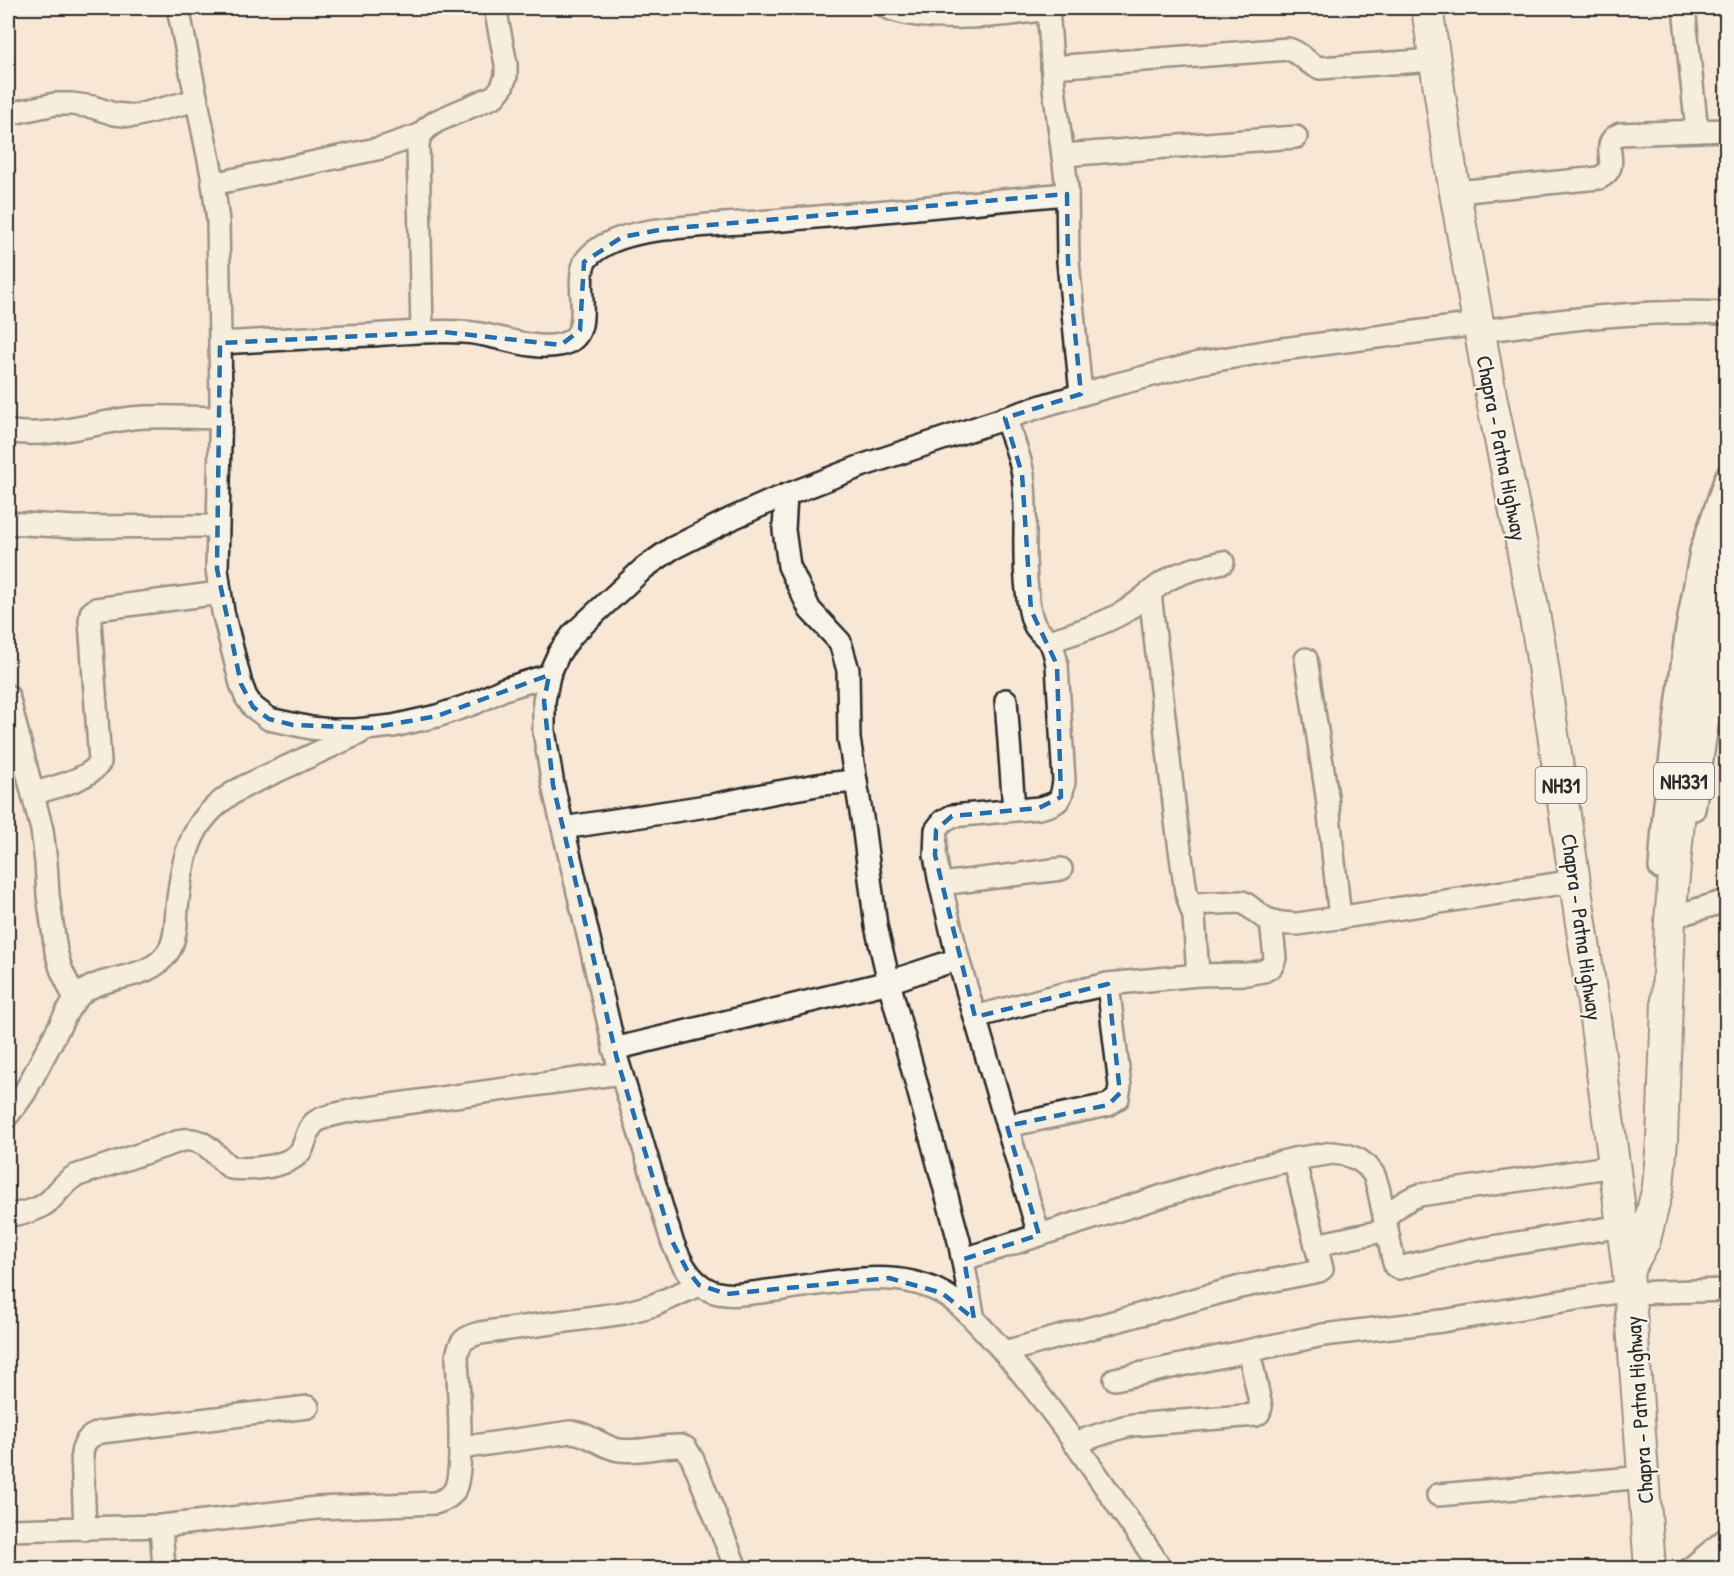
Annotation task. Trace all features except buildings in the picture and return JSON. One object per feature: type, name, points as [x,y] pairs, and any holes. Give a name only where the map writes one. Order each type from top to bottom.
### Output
[{"type":"highway","name":"Chapra - Patna Highway","points":[[1427,8],[1491,401],[1520,536],[1540,646],[1594,1011],[1629,1285],[1650,1569]]},
{"type":"highway","name":"NH331","points":[[1629,1285],[1652,1218],[1659,1187],[1670,920],[1692,708],[1708,608],[1726,538]]},
{"type":"street","points":[[177,8],[197,100],[218,221],[221,418],[217,569],[223,612],[246,696],[253,706],[269,718],[293,725],[332,730],[371,728],[437,716],[475,703],[504,689],[549,675]]},
{"type":"street","points":[[213,184],[370,150],[420,135],[437,121],[495,96],[506,76],[506,64],[495,8]]},
{"type":"street","points":[[888,8],[909,13],[956,17],[1026,13],[1048,8],[1052,67],[1064,155],[1068,262],[1081,394]]},
{"type":"street","points":[[1684,8],[1697,131]]},
{"type":"street","points":[[1052,67],[1288,49],[1297,51],[1311,65],[1320,68],[1435,60]]},
{"type":"street","points":[[8,114],[55,104],[72,104],[93,107],[114,114],[135,116],[197,100]]},
{"type":"street","points":[[1456,192],[1599,178],[1608,174],[1611,166],[1610,144],[1614,137],[1620,135],[1726,130]]},
{"type":"street","points":[[420,135],[418,145],[422,332]]},
{"type":"street","points":[[1064,155],[1296,137]]},
{"type":"street","points":[[220,343],[422,332],[464,332],[488,334],[530,345],[545,347],[561,345],[572,341],[580,330],[583,319],[581,276],[584,262],[592,254],[622,237],[681,227],[1067,194]]},
{"type":"street","points":[[1160,1569],[1074,1443],[1018,1368],[974,1318],[942,1293],[913,1282],[890,1278],[727,1294],[712,1292],[699,1285],[687,1270],[672,1241],[614,1048],[553,785],[544,731],[544,701],[549,675],[559,653],[573,634],[644,568],[688,540],[786,495],[864,465],[1081,394],[1199,363],[1240,356],[1479,327],[1610,316],[1726,313]]},
{"type":"street","points":[[8,431],[31,433],[148,417],[221,418]]},
{"type":"street","points":[[1005,418],[1017,449],[1025,497],[1027,591],[1034,624],[1050,641],[1057,665],[1064,781],[1061,797],[1053,805],[952,816],[943,821],[936,830],[935,855],[958,959],[1039,1235]]},
{"type":"street","points":[[1664,1102],[1654,1025],[1664,812],[1686,634],[1701,550],[1726,477]]},
{"type":"street","points":[[786,495],[784,530],[789,566],[810,610],[840,642],[844,652],[848,670],[849,739],[876,926],[964,1259],[974,1318]]},
{"type":"street","points":[[8,523],[75,527],[217,525]]},
{"type":"street","points":[[1050,641],[1122,613],[1168,579],[1186,571],[1223,562]]},
{"type":"street","points":[[33,794],[89,774],[100,762],[91,613],[96,609],[220,592]]},
{"type":"street","points":[[1150,592],[1176,821],[1186,892],[1194,917],[1198,975]]},
{"type":"street","points":[[1664,1102],[1675,1025],[1689,847],[1719,699],[1726,605]]},
{"type":"street","points":[[1306,659],[1327,796],[1340,918]]},
{"type":"street","points":[[8,696],[42,830],[56,951],[61,969],[75,999]]},
{"type":"street","points":[[1006,700],[1014,810]]},
{"type":"street","points":[[8,1115],[25,1092],[75,999],[85,990],[99,984],[146,970],[155,965],[169,950],[176,924],[180,875],[196,829],[207,813],[231,793],[244,786],[371,728]]},
{"type":"street","points":[[563,828],[713,805],[823,784],[856,781]]},
{"type":"street","points":[[941,884],[1061,868]]},
{"type":"street","points":[[1191,904],[1242,902],[1271,921],[1298,924],[1575,881]]},
{"type":"street","points":[[1682,914],[1726,901]]},
{"type":"street","points":[[975,1017],[1108,984],[1264,971],[1272,966],[1275,958],[1271,921]]},
{"type":"street","points":[[614,1048],[889,982],[958,959]]},
{"type":"street","points":[[1007,1126],[1108,1104],[1118,1098],[1120,1086],[1108,984]]},
{"type":"street","points":[[8,1215],[33,1211],[47,1204],[67,1181],[75,1176],[183,1140],[194,1139],[204,1144],[231,1168],[259,1168],[285,1162],[297,1156],[314,1124],[355,1110],[621,1073]]},
{"type":"street","points":[[964,1259],[1229,1175],[1294,1159],[1333,1153],[1359,1160],[1374,1175],[1394,1263],[1397,1267],[1401,1268],[1474,1250],[1623,1226]]},
{"type":"street","points":[[1004,1352],[1240,1287],[1317,1272],[1322,1268],[1294,1159]]},
{"type":"street","points":[[1316,1245],[1386,1224],[1401,1203],[1411,1197],[1614,1166]]},
{"type":"street","points":[[8,1530],[161,1526],[316,1508],[435,1503],[454,1492],[458,1484],[460,1448],[457,1357],[459,1344],[465,1338],[480,1333],[624,1313],[654,1305],[699,1285]]},
{"type":"street","points":[[1115,1379],[1323,1335],[1442,1320],[1629,1285],[1726,1290]]},
{"type":"street","points":[[1074,1443],[1133,1425],[1256,1415],[1261,1407],[1249,1351]]},
{"type":"street","points":[[85,1529],[82,1453],[84,1444],[93,1435],[101,1432],[308,1407]]},
{"type":"street","points":[[460,1448],[570,1432],[581,1433],[608,1447],[622,1450],[681,1446],[686,1448],[693,1460],[736,1569]]},
{"type":"street","points":[[1438,1495],[1645,1477]]},
{"type":"street","points":[[161,1526],[164,1569]]},
{"type":"street","points":[[1691,1569],[1726,1539]]},
{"type":"highlighted area","points":[[1067,194],[1068,262],[1081,394],[1005,418],[1022,474],[1031,610],[1057,665],[1061,797],[1039,808],[952,816],[936,830],[935,855],[975,1017],[1108,984],[1120,1093],[1108,1105],[1007,1126],[1039,1235],[964,1259],[974,1319],[942,1293],[889,1278],[727,1294],[699,1285],[687,1270],[672,1241],[617,1059],[553,785],[544,701],[549,675],[437,716],[371,728],[293,725],[269,719],[253,707],[241,684],[217,569],[220,343],[444,332],[561,345],[580,330],[584,262],[622,237],[664,229]]}]
